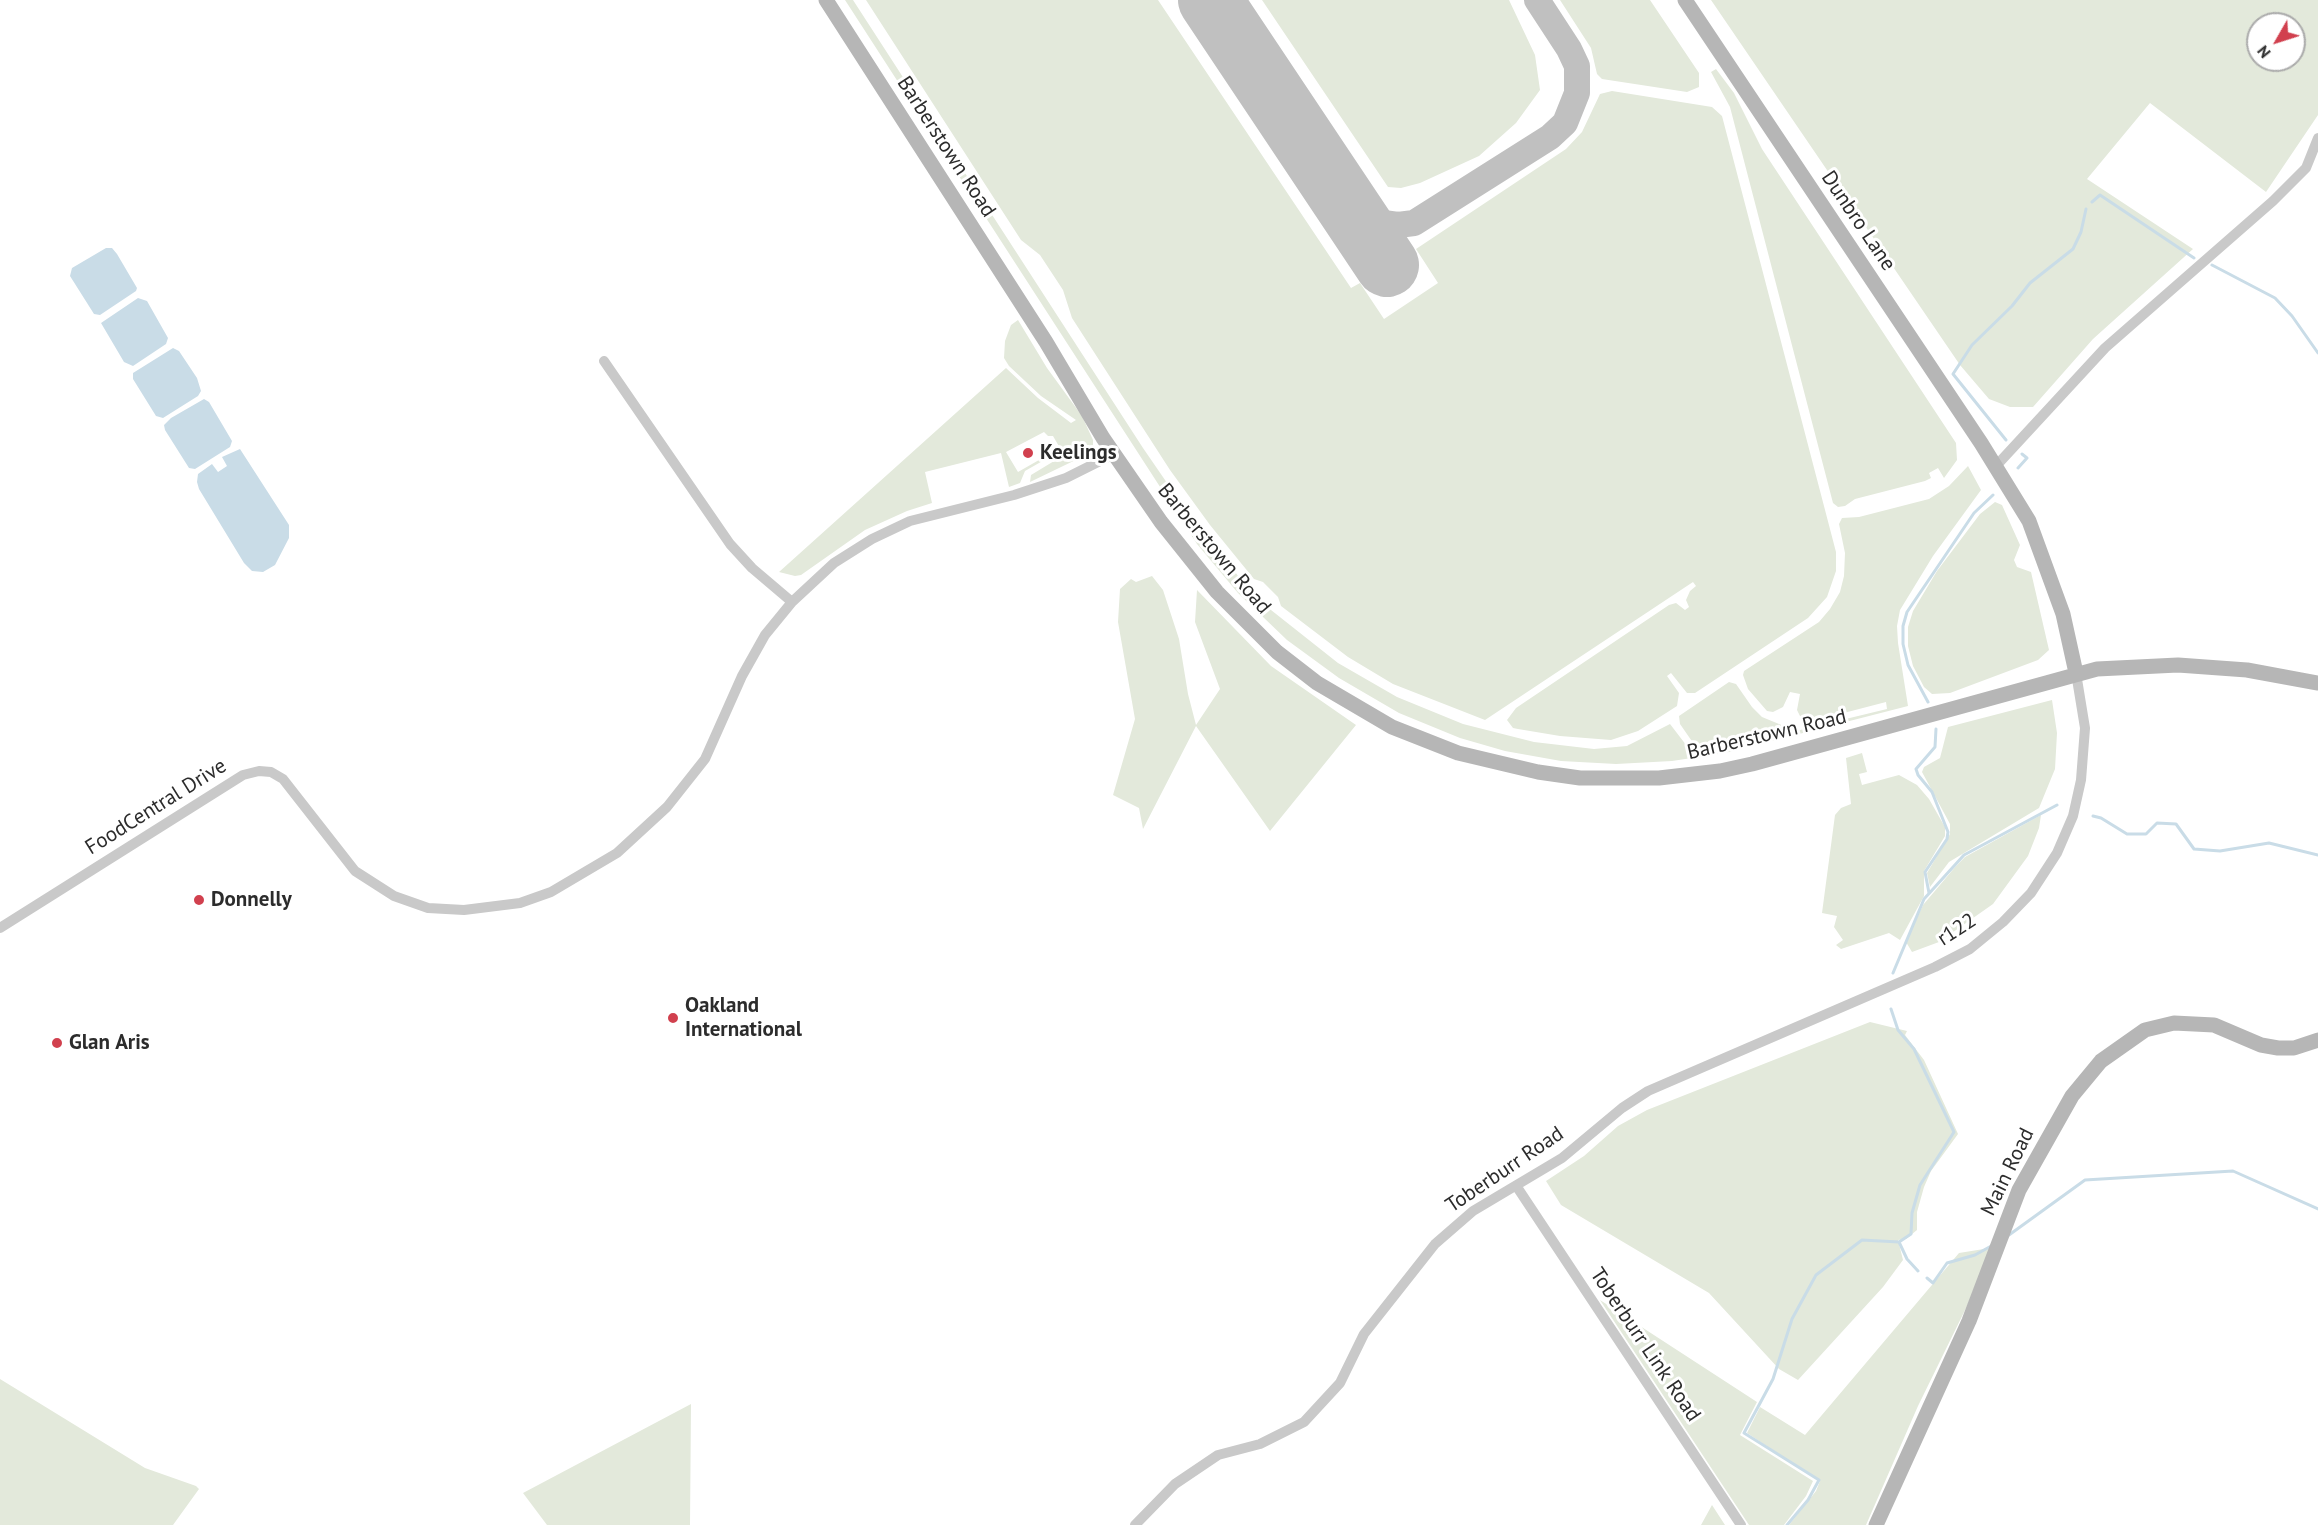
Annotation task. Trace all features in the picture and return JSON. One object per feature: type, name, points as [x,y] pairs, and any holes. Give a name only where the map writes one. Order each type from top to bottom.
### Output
[{"type":"main road","name":"Barberstown Road","points":[[826,0],[1046,342],[1114,454],[1161,522],[1217,592],[1277,652],[1317,683],[1392,727],[1495,764],[1580,778],[1621,779],[1720,771],[1910,722],[2076,673],[2124,666],[2178,665],[2247,670],[2318,683]]},
{"type":"main road","name":"Dunbro Lane","points":[[1685,0],[1996,466],[2029,521],[2051,575],[2076,673]]},
{"type":"main road","name":"Main Road","points":[[1875,1525],[1970,1321],[2019,1190],[2072,1096],[2101,1061],[2131,1038],[2160,1025],[2186,1022],[2214,1025],[2261,1045],[2278,1048],[2294,1048],[2318,1041]]},
{"type":"street","points":[[1996,466],[2105,348],[2273,201],[2306,168],[2318,138]]},
{"type":"street","points":[[604,362],[730,544],[752,568],[792,602]]},
{"type":"street","name":"FoodCentral Drive","points":[[0,928],[243,775],[259,771],[272,772],[283,779],[355,871],[394,896],[428,908],[464,910],[511,904],[551,892],[616,853],[668,807],[705,759],[742,676],[765,635],[792,602],[834,563],[890,529],[910,521],[1066,478],[1114,454]]},
{"type":"street","name":"r122","points":[[1681,1076],[1935,968],[1970,949],[2003,922],[2031,893],[2057,853],[2073,816],[2081,780],[2085,728],[2076,673]]},
{"type":"street","name":"Toberburr Road","points":[[1135,1525],[1175,1484],[1218,1455],[1260,1444],[1304,1422],[1340,1383],[1364,1334],[1435,1244],[1473,1211],[1517,1187],[1562,1158],[1622,1108],[1648,1091],[1681,1076]]},
{"type":"street","name":"Toberburr Link Road","points":[[1517,1187],[1741,1525]]},
{"type":"shaded area","points":[[845,0],[853,0],[1143,448],[1187,512],[1239,577],[1271,610],[1338,663],[1397,697],[1463,724],[1534,742],[1594,749],[1627,746],[1670,724],[1693,754],[1698,750],[1680,724],[1679,716],[1729,682],[1736,684],[1762,717],[1796,731],[1887,709],[1886,702],[1809,722],[1802,720],[1797,710],[1800,694],[1790,692],[1783,707],[1773,712],[1767,711],[1748,689],[1743,675],[1744,671],[1819,622],[1830,609],[1840,592],[1844,576],[1845,553],[1839,524],[1842,518],[1859,517],[1929,499],[1949,486],[1968,466],[1981,490],[1933,556],[1900,610],[1897,626],[1898,643],[1908,706],[1725,753],[1672,761],[1616,764],[1561,761],[1505,751],[1460,738],[1399,713],[1339,678],[1287,640],[1238,593],[1197,544]]},
{"type":"shaded area","points":[[866,0],[1158,0],[1351,288],[1360,283],[1384,319],[1438,283],[1416,249],[1566,149],[1582,132],[1600,94],[1612,91],[1712,107],[1722,116],[1836,552],[1836,571],[1827,597],[1808,618],[1695,693],[1687,693],[1671,673],[1667,676],[1679,693],[1677,706],[1638,731],[1611,740],[1560,736],[1518,729],[1513,728],[1507,720],[1516,708],[1669,605],[1676,603],[1685,610],[1689,607],[1686,600],[1690,591],[1696,586],[1693,582],[1485,720],[1393,684],[1348,657],[1281,606],[1278,597],[1263,582],[1254,579],[1210,525],[1170,470],[1072,318],[1063,290],[1040,255],[1021,240]]},
{"type":"shaded area","points":[[1262,0],[1509,0],[1535,55],[1540,90],[1516,123],[1479,156],[1420,183],[1401,188],[1388,187]]},
{"type":"shaded area","points":[[1560,0],[1650,0],[1699,73],[1699,87],[1687,92],[1602,79],[1597,74],[1591,48]]},
{"type":"shaded area","points":[[1711,0],[2318,0],[2318,115],[2266,192],[2150,103],[2087,179],[2193,249],[2093,339],[2033,407],[2010,407],[1989,399],[1960,365]]},
{"type":"shaded area","points":[[1716,69],[1734,93],[1762,149],[1956,443],[1957,460],[1944,478],[1938,468],[1929,473],[1931,478],[1925,481],[1855,499],[1845,506],[1838,507],[1833,503],[1730,107],[1711,72]]},
{"type":"shaded area","points":[[1018,320],[1047,368],[1082,416],[1093,440],[1093,447],[1088,454],[1030,482],[1031,475],[1064,455],[1053,436],[1048,436],[1044,432],[1006,452],[1018,472],[1046,456],[1046,459],[1025,471],[1020,483],[1009,487],[1001,453],[925,472],[932,503],[907,511],[865,530],[801,575],[795,576],[779,572],[1006,368],[1038,398],[1071,423],[1076,420],[1041,396],[1009,366],[1004,358],[1005,341],[1011,325]]},
{"type":"shaded area","points":[[1995,502],[2002,505],[2020,545],[2014,560],[2017,567],[2031,572],[2049,650],[2038,660],[1950,693],[1932,694],[1924,687],[1913,666],[1908,646],[1908,627],[1913,611],[1937,571],[1980,514]]},
{"type":"shaded area","points":[[1152,576],[1163,590],[1179,639],[1188,694],[1196,725],[1220,689],[1195,622],[1197,590],[1271,666],[1356,725],[1270,831],[1196,726],[1143,829],[1139,808],[1113,795],[1135,719],[1118,622],[1120,589],[1131,579],[1136,582]]},
{"type":"shaded area","points":[[2052,700],[2057,733],[2055,769],[2039,808],[1949,862],[1930,887],[1927,873],[1950,834],[1950,824],[1922,772],[1924,767],[1940,758],[1948,727]]},
{"type":"shaded area","points":[[1862,753],[1867,772],[1859,774],[1862,785],[1899,775],[1917,785],[1929,799],[1945,827],[1945,836],[1924,871],[1924,896],[1900,940],[1889,933],[1841,949],[1836,945],[1843,940],[1834,927],[1837,916],[1822,913],[1835,815],[1841,808],[1851,804],[1846,758]]},
{"type":"shaded area","points":[[2041,815],[2039,828],[2028,856],[1993,904],[1939,942],[1912,952],[1906,942],[1923,905],[1956,866],[1965,857]]},
{"type":"shaded area","points":[[1870,1022],[1907,1031],[1905,1035],[1924,1060],[1958,1134],[1931,1171],[1924,1187],[1917,1212],[1917,1230],[1906,1239],[1898,1240],[1903,1260],[1883,1287],[1798,1380],[1779,1369],[1709,1293],[1561,1205],[1546,1181],[1584,1156],[1618,1126],[1647,1110]]},
{"type":"shaded area","points":[[1990,1248],[1967,1306],[1918,1406],[1866,1525],[1789,1525],[1816,1491],[1820,1481],[1747,1433],[1760,1407],[1805,1435],[1959,1253]]},
{"type":"shaded area","points":[[1600,1300],[1757,1402],[1740,1435],[1813,1481],[1806,1496],[1784,1525],[1749,1525]]},
{"type":"shaded area","points":[[0,1379],[145,1468],[199,1489],[173,1525],[0,1525]]},
{"type":"shaded area","points":[[691,1404],[690,1525],[547,1525],[523,1493]]},
{"type":"shaded area","points":[[1712,1505],[1725,1525],[1701,1525]]},
{"type":"water","points":[[106,248],[112,248],[117,254],[137,288],[136,291],[100,315],[94,314],[70,276],[72,268]]},
{"type":"water","points":[[138,298],[147,301],[168,338],[166,344],[133,366],[124,362],[101,323]]},
{"type":"water","points":[[173,348],[179,351],[197,378],[201,391],[198,396],[163,418],[156,416],[133,379],[133,373]]},
{"type":"water","points":[[204,399],[209,402],[232,441],[230,447],[195,469],[189,468],[164,425],[171,418]]},
{"type":"water","points":[[240,449],[289,525],[289,538],[275,565],[263,572],[252,571],[244,563],[197,482],[198,474],[212,464],[218,472],[227,466],[222,457]]},
{"type":"waterway","points":[[2092,202],[2100,195],[2194,258]]},
{"type":"waterway","points":[[2006,440],[1953,374],[1972,345],[2012,306],[2030,283],[2073,249],[2081,232],[2086,209]]},
{"type":"waterway","points":[[2212,265],[2275,298],[2292,316],[2318,353]]},
{"type":"waterway","points":[[2018,468],[2027,458],[2022,454]]},
{"type":"waterway","points":[[1928,702],[1908,665],[1903,644],[1903,626],[1907,612],[1974,513],[1993,495]]},
{"type":"waterway","points":[[1929,893],[1925,872],[1947,839],[1948,832],[1932,792],[1916,769],[1935,747],[1936,729]]},
{"type":"waterway","points":[[1893,973],[1924,899],[1964,855],[2057,805]]},
{"type":"waterway","points":[[2093,816],[2101,818],[2127,834],[2146,834],[2157,823],[2176,824],[2194,849],[2220,851],[2269,843],[2318,855]]},
{"type":"waterway","points":[[1787,1525],[1808,1500],[1819,1480],[1744,1433],[1773,1379],[1792,1319],[1816,1275],[1862,1240],[1899,1242],[1911,1234],[1912,1213],[1920,1185],[1954,1132],[1914,1049],[1898,1030],[1891,1009]]},
{"type":"waterway","points":[[2009,1235],[2085,1180],[2233,1171],[2318,1209]]},
{"type":"waterway","points":[[1899,1242],[1907,1259],[1918,1271]]},
{"type":"waterway","points":[[1927,1278],[1933,1283],[1947,1263],[1975,1255],[1993,1245]]},
{"type":"taxiway","points":[[1212,0],[1215,8]]},
{"type":"taxiway","points":[[1341,196],[1357,213],[1376,222],[1398,225],[1414,223],[1550,137],[1565,123],[1577,93],[1577,66],[1569,49],[1537,0]]},
{"type":"runway","points":[[1210,0],[1387,265]]},
{"type":"place","name":"Keelings","points":[[1028,453]]},
{"type":"place","name":"Donnelly","points":[[199,900]]},
{"type":"place","name":"Oakland International","points":[[673,1018]]},
{"type":"place","name":"Glan Aris","points":[[57,1043]]}]
